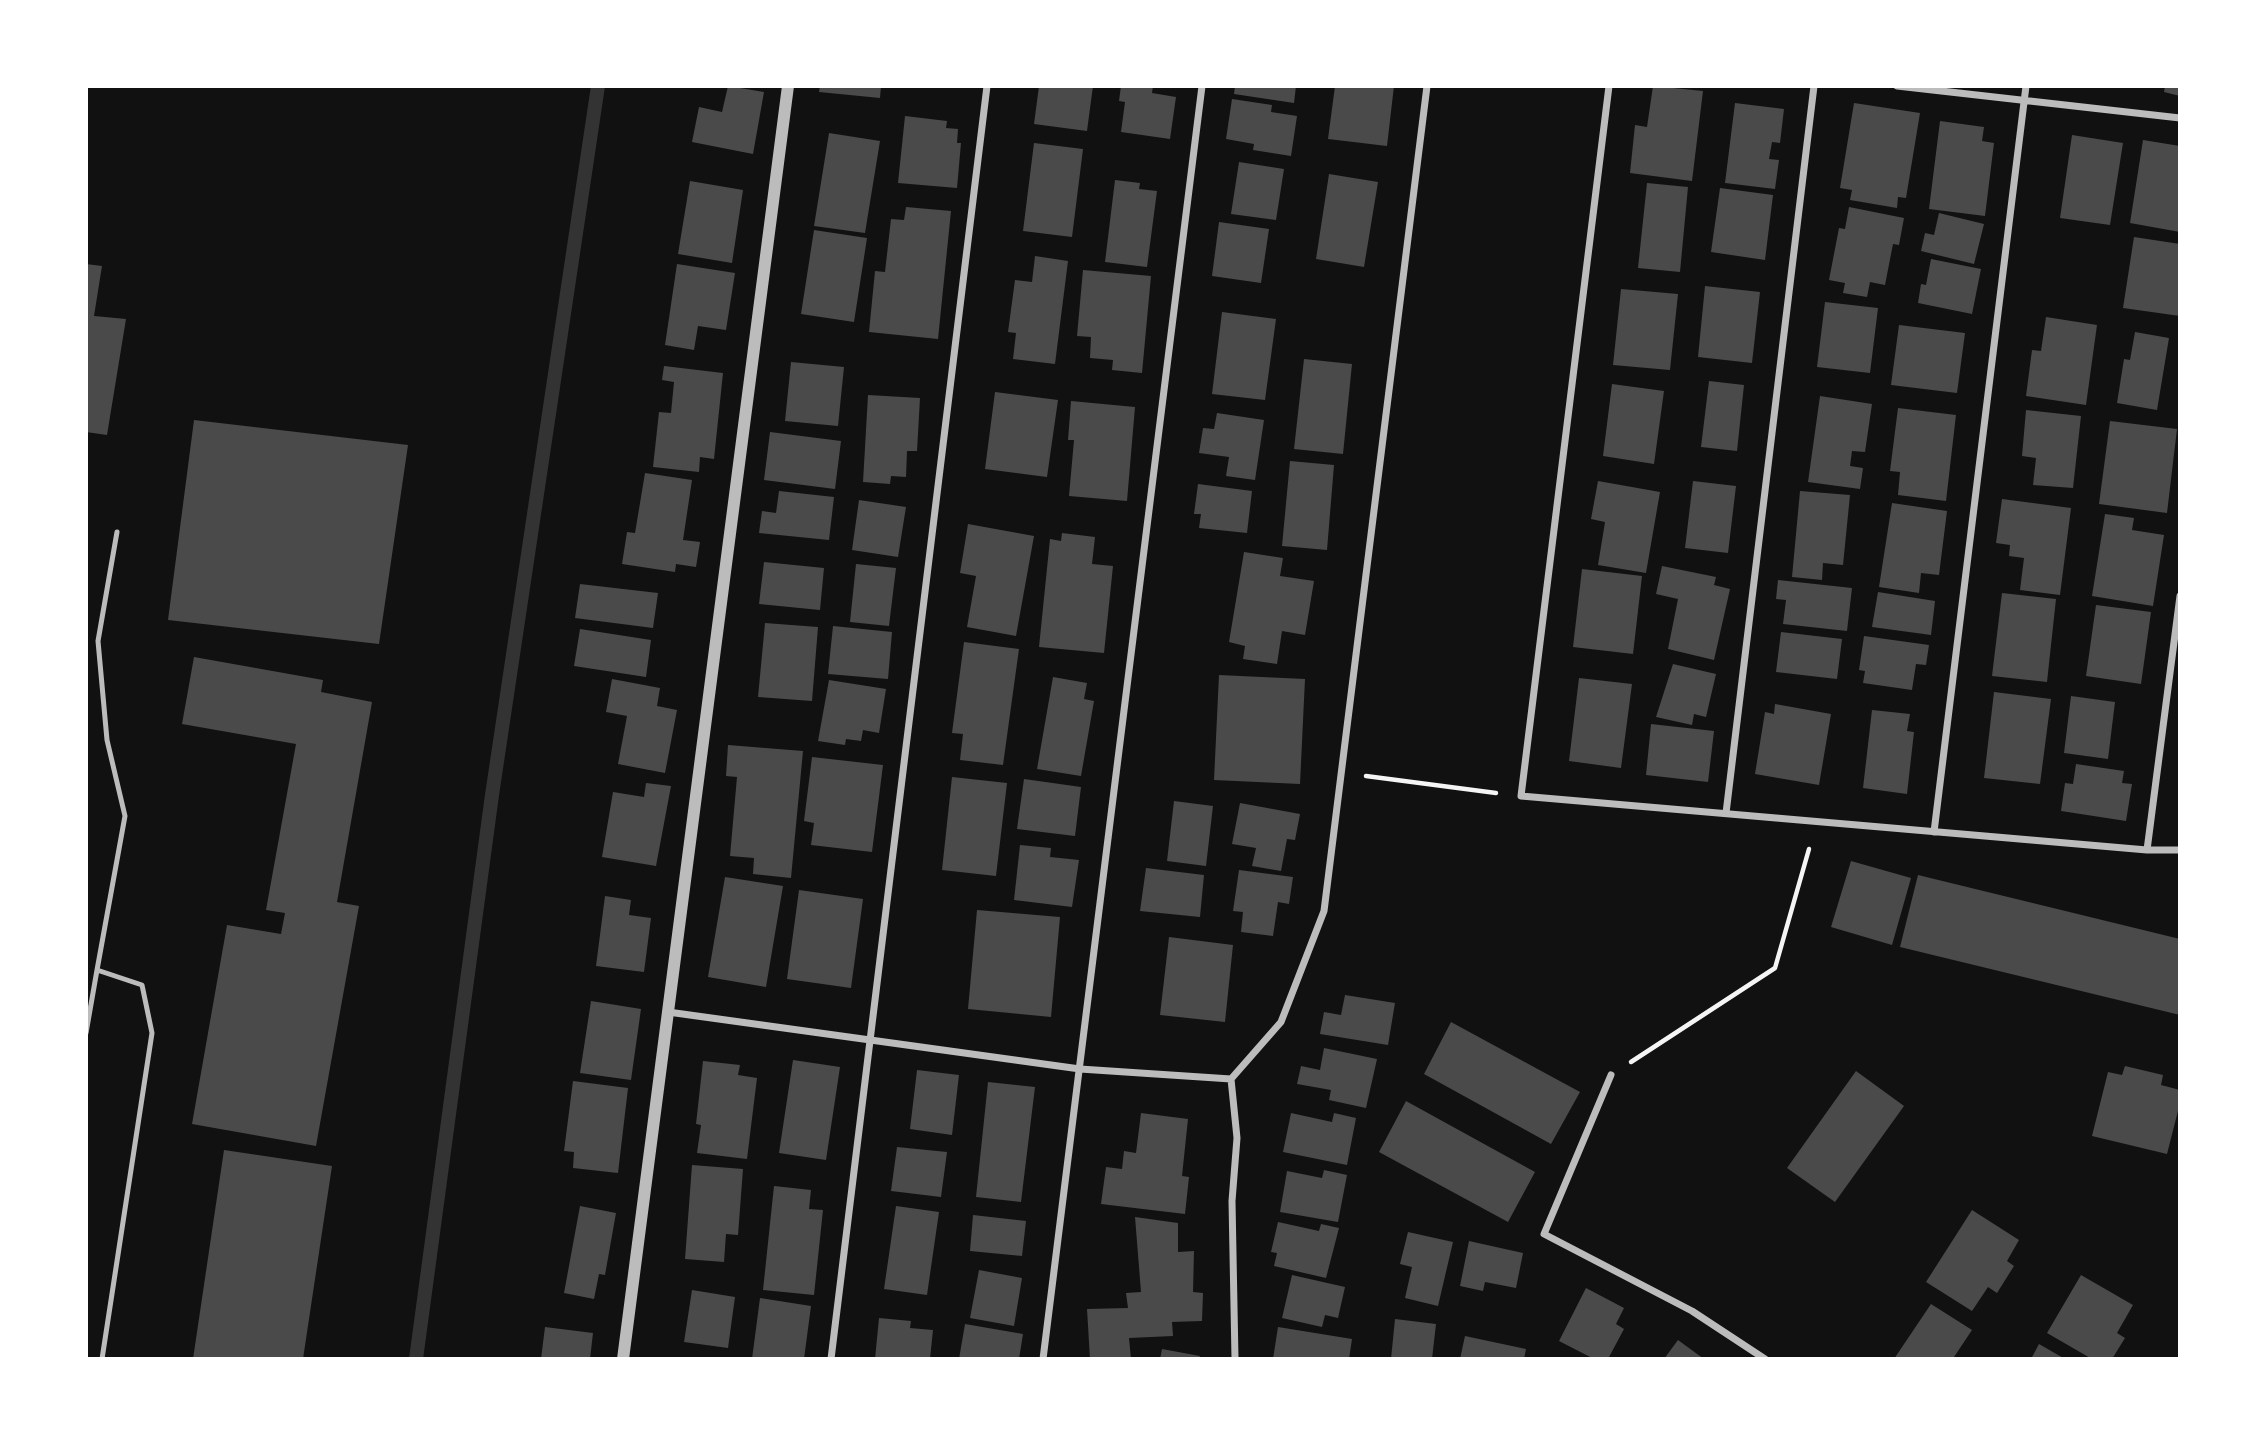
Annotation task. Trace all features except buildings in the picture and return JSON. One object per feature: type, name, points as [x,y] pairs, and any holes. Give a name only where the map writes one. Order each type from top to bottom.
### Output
[{"type":"street","points":[[623,1359],[788,86]]},
{"type":"street","points":[[831,1359],[987,86]]},
{"type":"street","points":[[1043,1359],[1202,86]]},
{"type":"street","points":[[1235,1359],[1232,1201],[1237,1138],[1231,1079],[1282,1022],[1324,911],[1427,86]]},
{"type":"street","points":[[1608,86],[1521,796],[2147,850],[2180,850]]},
{"type":"street","points":[[1726,813],[1814,86]]},
{"type":"street","points":[[1897,86],[2180,118]]},
{"type":"street","points":[[1934,832],[2026,86]]},
{"type":"street","points":[[2147,850],[2180,596]]},
{"type":"street","points":[[668,1012],[1080,1069],[1231,1079]]},
{"type":"street","points":[[1611,1075],[1544,1234],[1692,1311],[1765,1359]]},
{"type":"lane","points":[[86,1032],[125,816],[107,740],[98,641],[117,532]]},
{"type":"lane","points":[[97,970],[142,985],[152,1033],[102,1359]]},
{"type":"path","points":[[1343,774],[1521,796]]},
{"type":"path","points":[[1611,1075],[1775,968],[1817,821]]},
{"type":"waterway","points":[[416,1359],[492,795],[598,86]]}]
